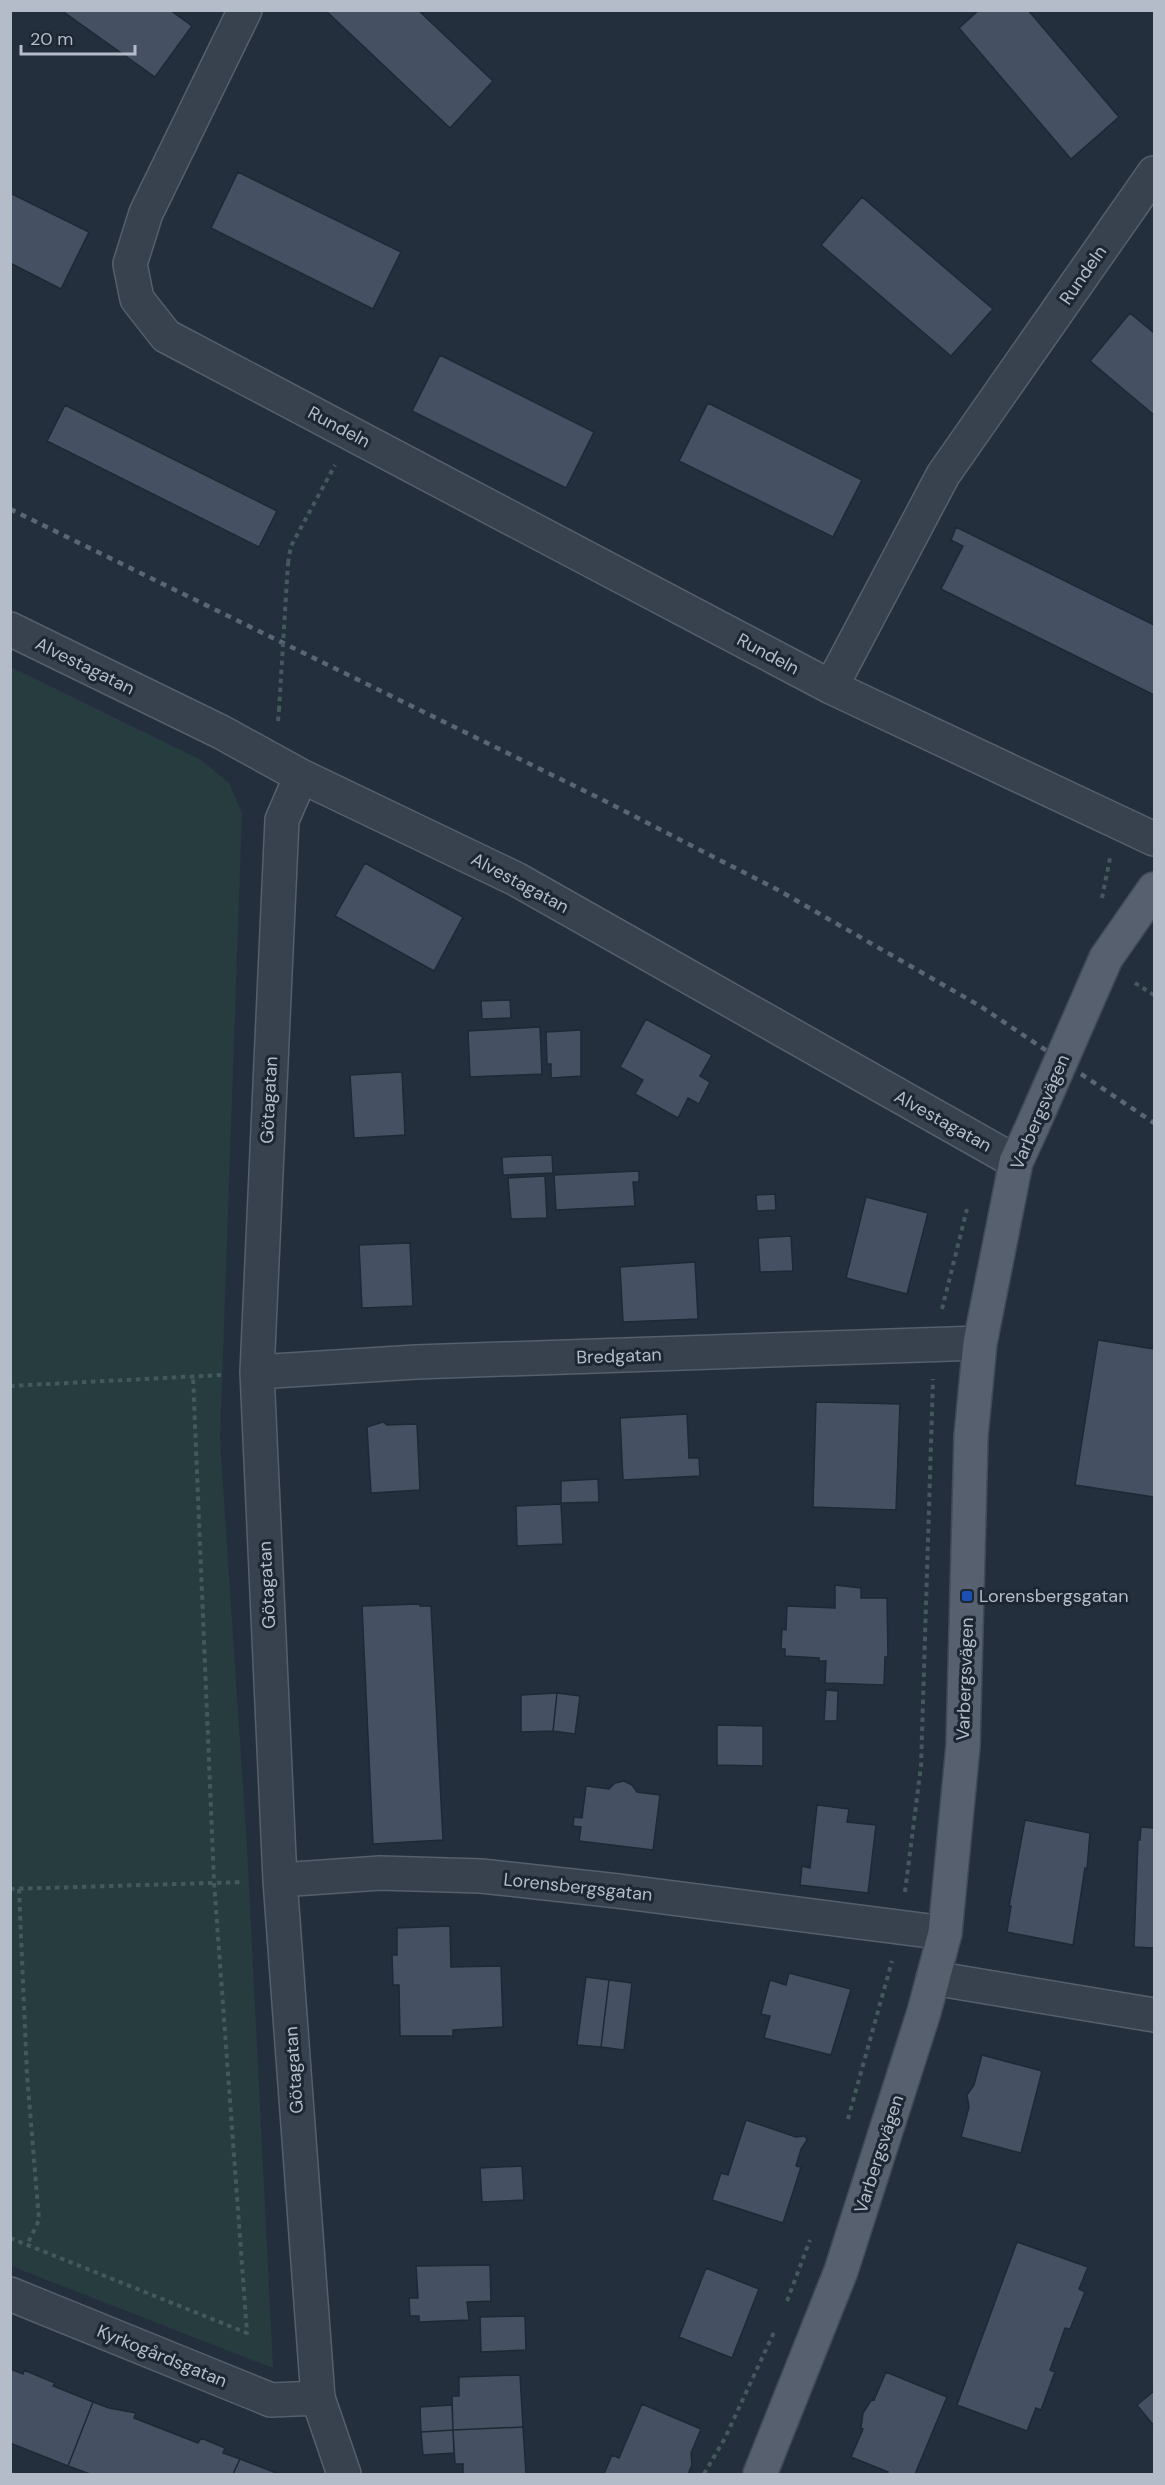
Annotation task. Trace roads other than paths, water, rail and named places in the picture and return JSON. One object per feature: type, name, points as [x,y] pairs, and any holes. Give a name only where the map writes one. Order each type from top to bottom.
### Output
[{"type":"main road","name":"Varbergsvägen","points":[[760,2475],[841,2271],[945,1933],[963,1746],[972,1436],[981,1342],[1016,1162],[1106,958],[1155,889]]},
{"type":"street","name":"Rundeln","points":[[245,10],[146,213],[130,264],[137,299],[166,336],[831,687],[1141,833]]},
{"type":"street","name":"Rundeln","points":[[831,687],[943,475],[1155,174]]},
{"type":"street","name":"Alvestagatan","points":[[10,629],[221,732],[301,776],[516,879],[1016,1162]]},
{"type":"street","name":"Götagatan","points":[[301,776],[282,820],[257,1372],[280,1880],[318,2398],[344,2475]]},
{"type":"street","name":"Bredgatan","points":[[257,1372],[416,1362],[981,1342]]},
{"type":"street","name":"Lorensbergsgatan","points":[[280,1880],[380,1873],[481,1876],[945,1933]]},
{"type":"street","points":[[933,1978],[1155,2015]]},
{"type":"street","name":"Kyrkogårdsgatan","points":[[10,2294],[271,2400],[318,2398]]},
{"type":"railway","points":[[10,509],[595,796],[778,890],[980,1006],[1154,1123]]},
{"type":"place","name":"Lorensbergsgatan","points":[[967,1596]]}]
